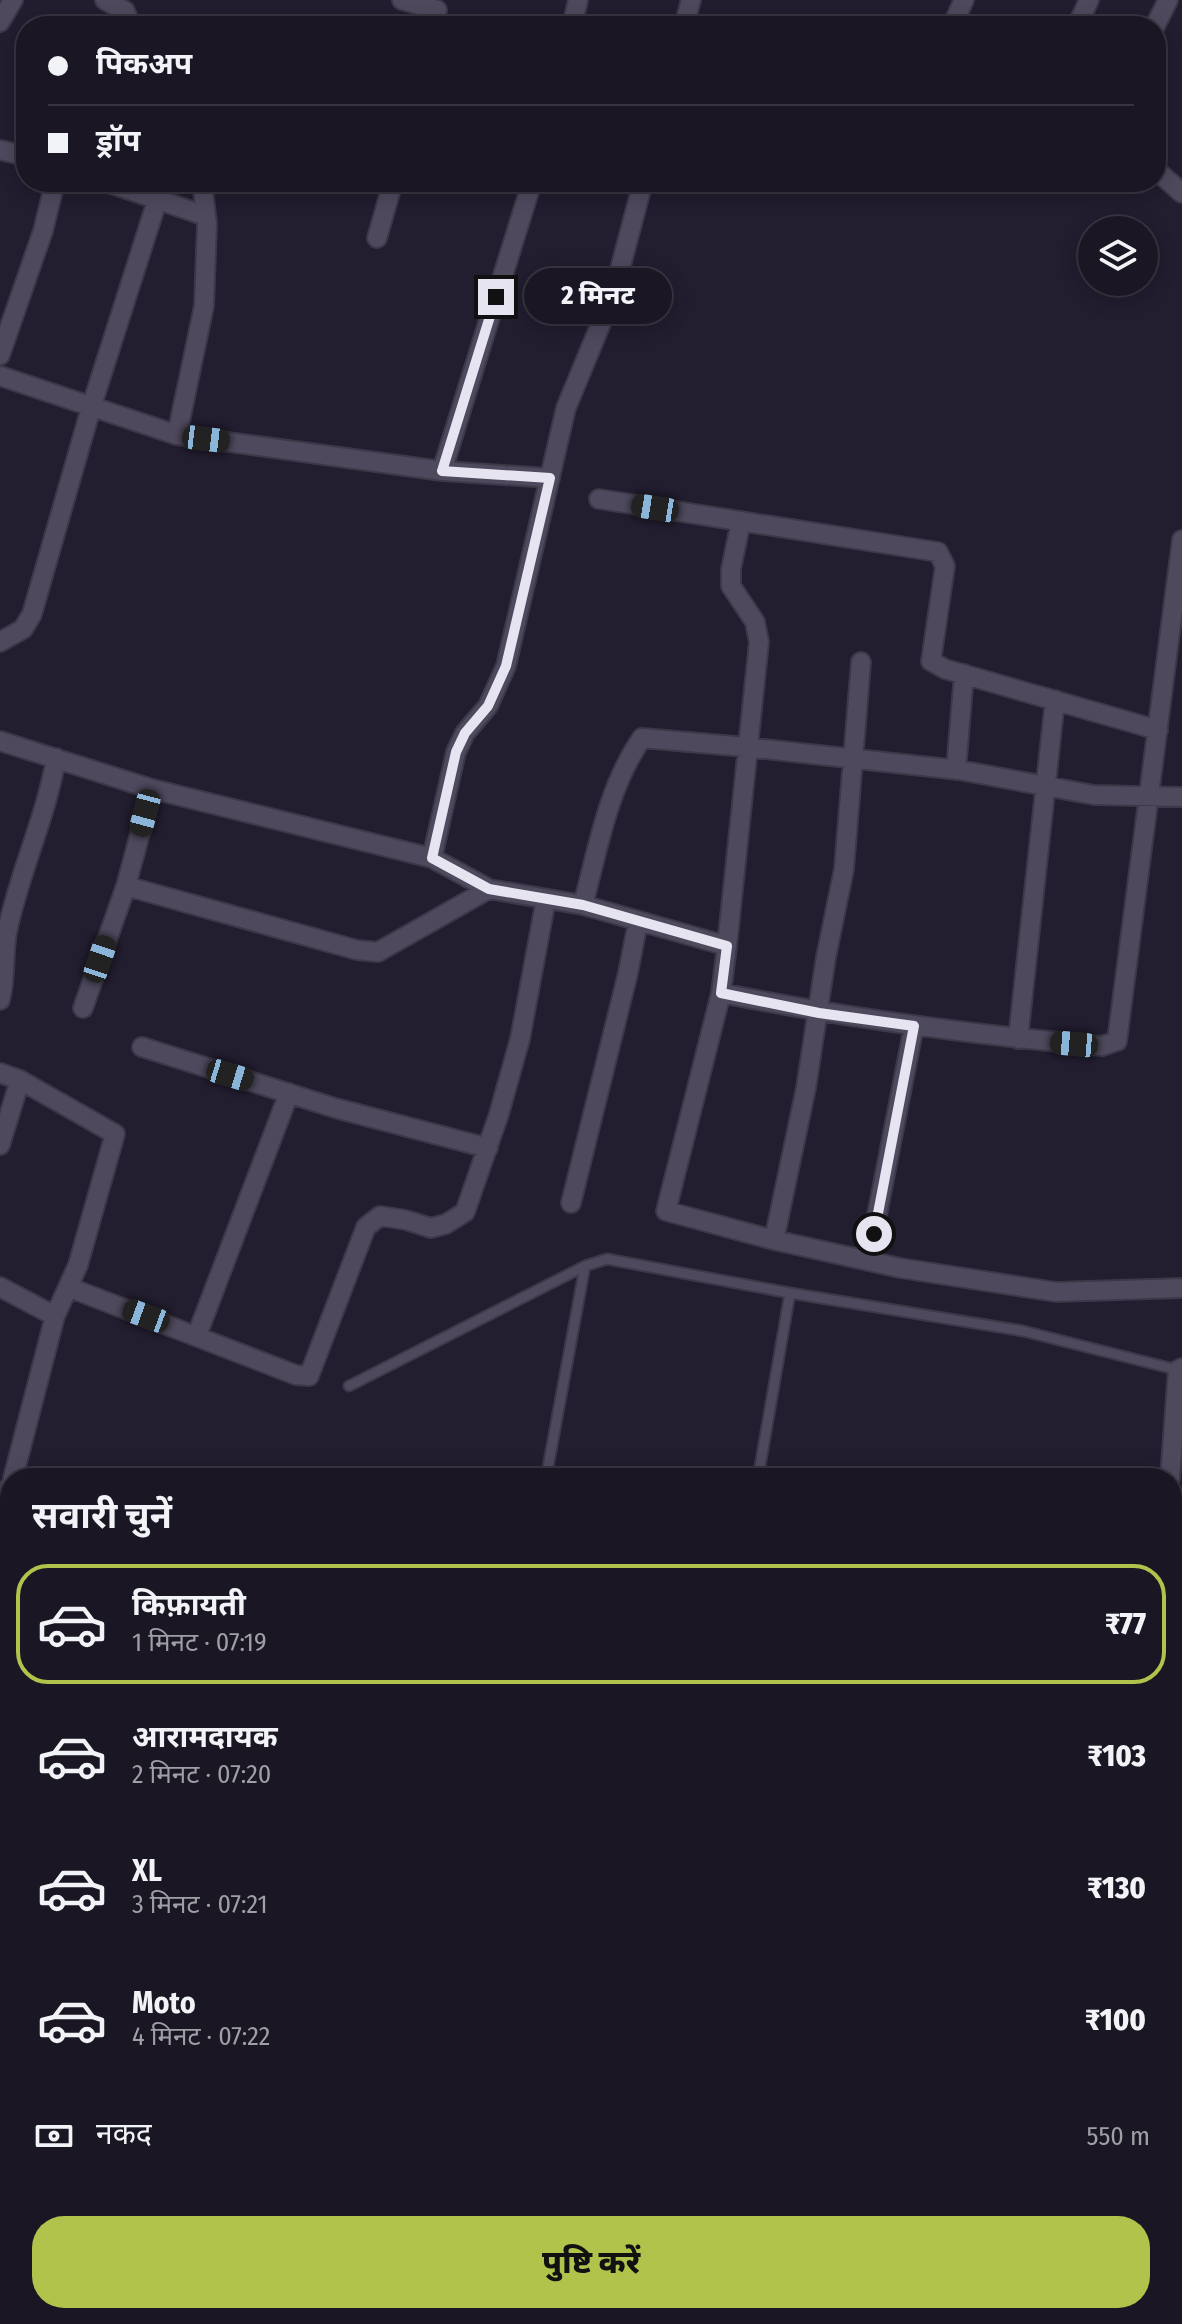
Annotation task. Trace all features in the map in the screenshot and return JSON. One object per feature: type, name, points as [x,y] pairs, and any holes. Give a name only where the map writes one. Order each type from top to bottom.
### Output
[{"type":"street","points":[[0,22],[13,0]]},
{"type":"street","points":[[105,0],[125,11],[127,16]]},
{"type":"street","points":[[402,0],[437,12]]},
{"type":"street","points":[[1166,179],[1182,193]]},
{"type":"street","points":[[0,355],[43,231],[53,192]]},
{"type":"street","points":[[133,192],[206,216]]},
{"type":"street","points":[[177,435],[204,306],[206,216],[203,192]]},
{"type":"street","points":[[377,238],[390,192]]},
{"type":"street","points":[[442,471],[529,192]]},
{"type":"street","points":[[432,858],[456,752],[465,733],[493,698],[506,666],[570,398],[614,292],[640,192]]},
{"type":"street","points":[[0,642],[23,629],[32,614],[91,408],[157,201]]},
{"type":"street","points":[[0,376],[177,435],[442,471],[550,478]]},
{"type":"street","points":[[599,499],[938,552],[945,566],[931,661],[964,674],[1158,730]]},
{"type":"street","points":[[741,521],[731,569],[731,586],[755,622],[759,642],[727,946],[721,993],[666,1211],[868,1261],[1056,1292],[1182,1288]]},
{"type":"street","points":[[721,993],[819,1013],[1018,1039],[1102,1046],[1117,1041],[1182,540]]},
{"type":"street","points":[[774,1240],[806,1088],[826,957],[844,869],[861,662]]},
{"type":"street","points":[[956,770],[964,674]]},
{"type":"street","points":[[1018,1039],[1055,700]]},
{"type":"street","points":[[583,905],[605,818],[626,761],[642,738],[956,770],[1094,795],[1182,797]]},
{"type":"street","points":[[0,741],[152,789],[432,858],[489,889],[583,905],[727,946]]},
{"type":"street","points":[[0,1000],[4,987],[7,935],[25,868],[50,796],[56,758]]},
{"type":"street","points":[[83,1008],[126,886],[152,789]]},
{"type":"street","points":[[126,886],[357,950],[378,952],[489,889]]},
{"type":"street","points":[[68,1287],[296,1375],[309,1376],[366,1227],[380,1216],[431,1228],[446,1224],[465,1212],[488,1148],[520,1039],[546,899]]},
{"type":"street","points":[[571,1203],[638,922]]},
{"type":"street","points":[[868,1261],[914,1026]]},
{"type":"street","points":[[142,1047],[289,1093],[488,1148]]},
{"type":"street","points":[[0,1073],[20,1080],[115,1134],[78,1265],[55,1316],[15,1468]]},
{"type":"street","points":[[0,1145],[20,1080]]},
{"type":"street","points":[[197,1335],[289,1093]]},
{"type":"street","points":[[0,1287],[55,1316]]},
{"type":"street","points":[[1171,1468],[1180,1369]]},
{"type":"lane","points":[[349,1386],[585,1266],[607,1259],[1023,1331],[1180,1369]]},
{"type":"lane","points":[[548,1468],[585,1266]]},
{"type":"lane","points":[[760,1468],[790,1293]]},
{"type":"route","points":[[496,297],[442,471],[550,478],[506,666],[498,690],[465,733],[456,752],[432,858],[489,889],[583,905],[727,946],[721,993],[819,1013],[914,1026],[874,1234]]}]
